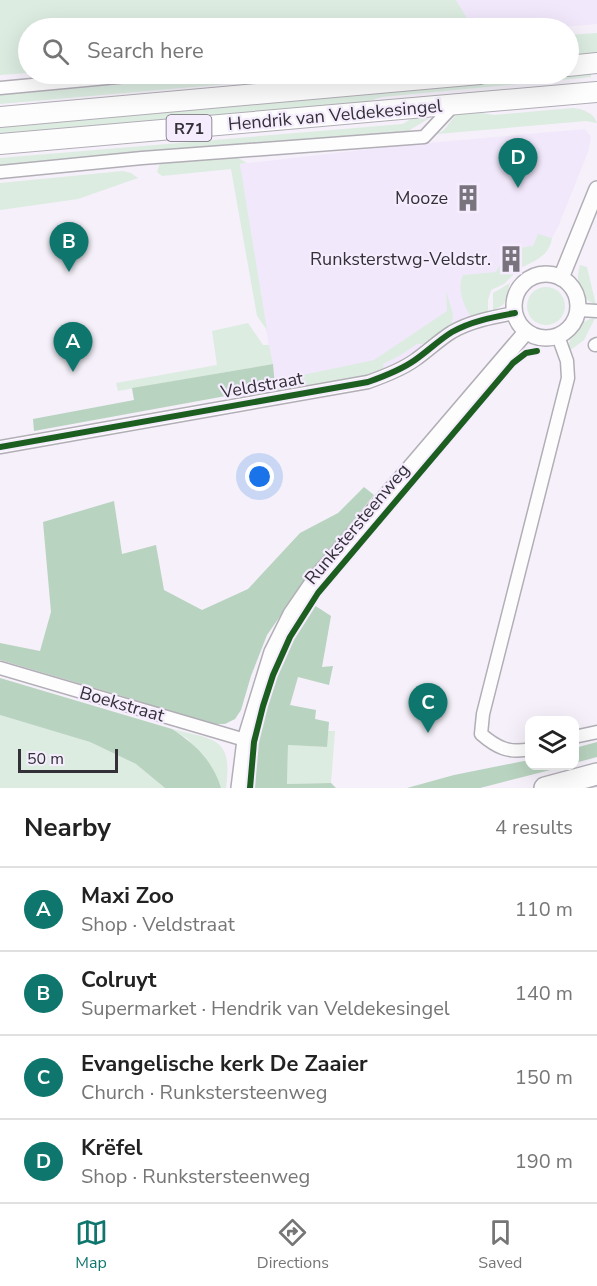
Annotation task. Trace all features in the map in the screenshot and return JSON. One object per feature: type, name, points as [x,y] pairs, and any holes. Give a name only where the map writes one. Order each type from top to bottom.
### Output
[{"type":"highway","points":[[579,65],[597,63]]},
{"type":"highway","name":"Hendrik van Veldekesingel","points":[[0,117],[368,84]]},
{"type":"highway","name":"Hendrik van Veldekesingel","points":[[0,144],[597,92]]},
{"type":"highway","points":[[545,788],[597,774]]},
{"type":"street","points":[[0,88],[43,84]]},
{"type":"street","name":"Hendrik van Veldekesingel","points":[[0,172],[142,158],[424,137],[455,105]]},
{"type":"street","points":[[561,278],[597,189]]},
{"type":"street","points":[[539,274],[547,274],[566,280],[575,291],[579,310],[573,325],[558,336],[542,339],[526,332],[520,326],[515,313],[515,298],[521,286],[529,279],[539,274]]},
{"type":"street","points":[[579,310],[597,311]]},
{"type":"street","name":"Veldstraat","points":[[0,447],[368,382],[398,371],[452,332],[483,320],[515,313]]},
{"type":"street","name":"Runkstersteenweg","points":[[239,788],[245,740],[272,652],[291,614],[315,579],[526,332]]},
{"type":"street","points":[[525,748],[509,750],[494,745],[481,734],[483,714],[568,378],[567,360],[558,336]]},
{"type":"street","name":"Boekstraat","points":[[0,668],[245,740]]},
{"type":"street","points":[[579,736],[597,732]]},
{"type":"shaded area","points":[[456,0],[597,0],[597,24],[579,26],[579,18],[467,18]]},
{"type":"shaded area","points":[[585,129],[591,137],[588,152],[559,225],[549,243],[492,289],[488,297],[488,311],[454,324],[405,361],[370,377],[276,392],[240,164],[405,145]]},
{"type":"green space","points":[[0,0],[456,0],[467,18],[18,18],[18,74],[0,75]]},
{"type":"green space","points":[[597,33],[597,55],[579,55],[579,34]]},
{"type":"green space","points":[[591,72],[591,77],[579,78],[579,73]]},
{"type":"green space","points":[[128,84],[229,84],[0,104],[0,95]]},
{"type":"green space","points":[[457,84],[518,84],[382,97],[353,106],[0,136],[0,125]]},
{"type":"green space","points":[[573,108],[588,112],[597,123],[586,121],[437,134],[444,130],[457,113],[469,111],[494,115]]},
{"type":"green space","points":[[429,116],[428,119],[408,131],[0,165],[0,158],[403,124],[414,117]]},
{"type":"green space","points":[[238,158],[247,163],[240,164],[267,330],[257,316],[231,169],[162,176],[157,172],[160,163],[164,161]]},
{"type":"green space","points":[[123,171],[138,178],[78,199],[0,210],[0,183]]},
{"type":"green space","points":[[538,234],[552,238],[545,253],[521,268],[513,263],[517,256],[510,253],[505,262],[518,270],[504,284],[491,290],[488,311],[471,316],[462,297],[463,275],[496,272],[509,249],[533,246]]},
{"type":"green space","points":[[580,265],[587,267],[596,305],[586,298],[578,283]]},
{"type":"green space","points":[[510,283],[504,304],[493,311],[493,293]]},
{"type":"green space","points":[[546,287],[560,292],[565,306],[560,320],[546,325],[532,320],[527,306],[532,292]]},
{"type":"green space","points":[[446,291],[453,314],[452,325],[426,344],[417,344],[383,364],[384,369],[368,375],[276,391],[274,381],[374,360],[447,311]]},
{"type":"green space","points":[[595,318],[584,340],[569,351],[572,334],[584,322]]},
{"type":"green space","points":[[248,323],[263,345],[269,345],[273,364],[118,391],[116,383],[217,365],[212,331]]},
{"type":"green space","points":[[273,364],[275,387],[34,431],[33,419],[134,400],[132,388]]},
{"type":"green space","points":[[364,487],[374,495],[308,576],[267,635],[241,710],[235,719],[225,724],[208,724],[0,660],[0,643],[40,651],[51,612],[43,522],[114,501],[122,554],[156,545],[164,590],[202,610],[248,589],[300,533],[338,513]]},
{"type":"green space","points":[[314,605],[331,616],[322,667],[333,666],[329,685],[298,677],[290,705],[316,710],[315,719],[329,722],[327,747],[288,745],[287,784],[331,783],[336,788],[255,788],[257,750],[269,693],[291,641]]},
{"type":"green space","points":[[0,678],[172,729],[208,761],[221,788],[165,788],[136,764],[90,742],[0,715]]},
{"type":"green space","points":[[0,715],[90,742],[136,764],[165,788],[0,788]]},
{"type":"green space","points":[[172,729],[209,739],[223,749],[227,771],[226,788],[221,788],[188,739]]},
{"type":"green space","points":[[328,731],[335,731],[331,783],[287,784],[288,745],[326,747]]},
{"type":"green space","points":[[597,742],[597,757],[579,762],[579,747]]},
{"type":"green space","points":[[525,761],[525,770],[550,770],[480,788],[407,788],[454,775]]},
{"type":"cycle path","points":[[0,447],[368,382],[410,364],[459,328],[515,313]]},
{"type":"cycle path","points":[[250,788],[254,742],[273,675],[290,637],[318,593],[513,363],[526,353],[537,351]]},
{"type":"place","name":"Krëfel","points":[[518,188]]},
{"type":"place","name":"Mooze","points":[[468,198]]},
{"type":"place","name":"Runksterstwg-Veldstr.","points":[[511,259]]},
{"type":"place","name":"Colruyt","points":[[69,272]]},
{"type":"place","name":"Maxi Zoo","points":[[73,372]]},
{"type":"place","name":"Evangelische kerk De Zaaier","points":[[428,733]]}]
